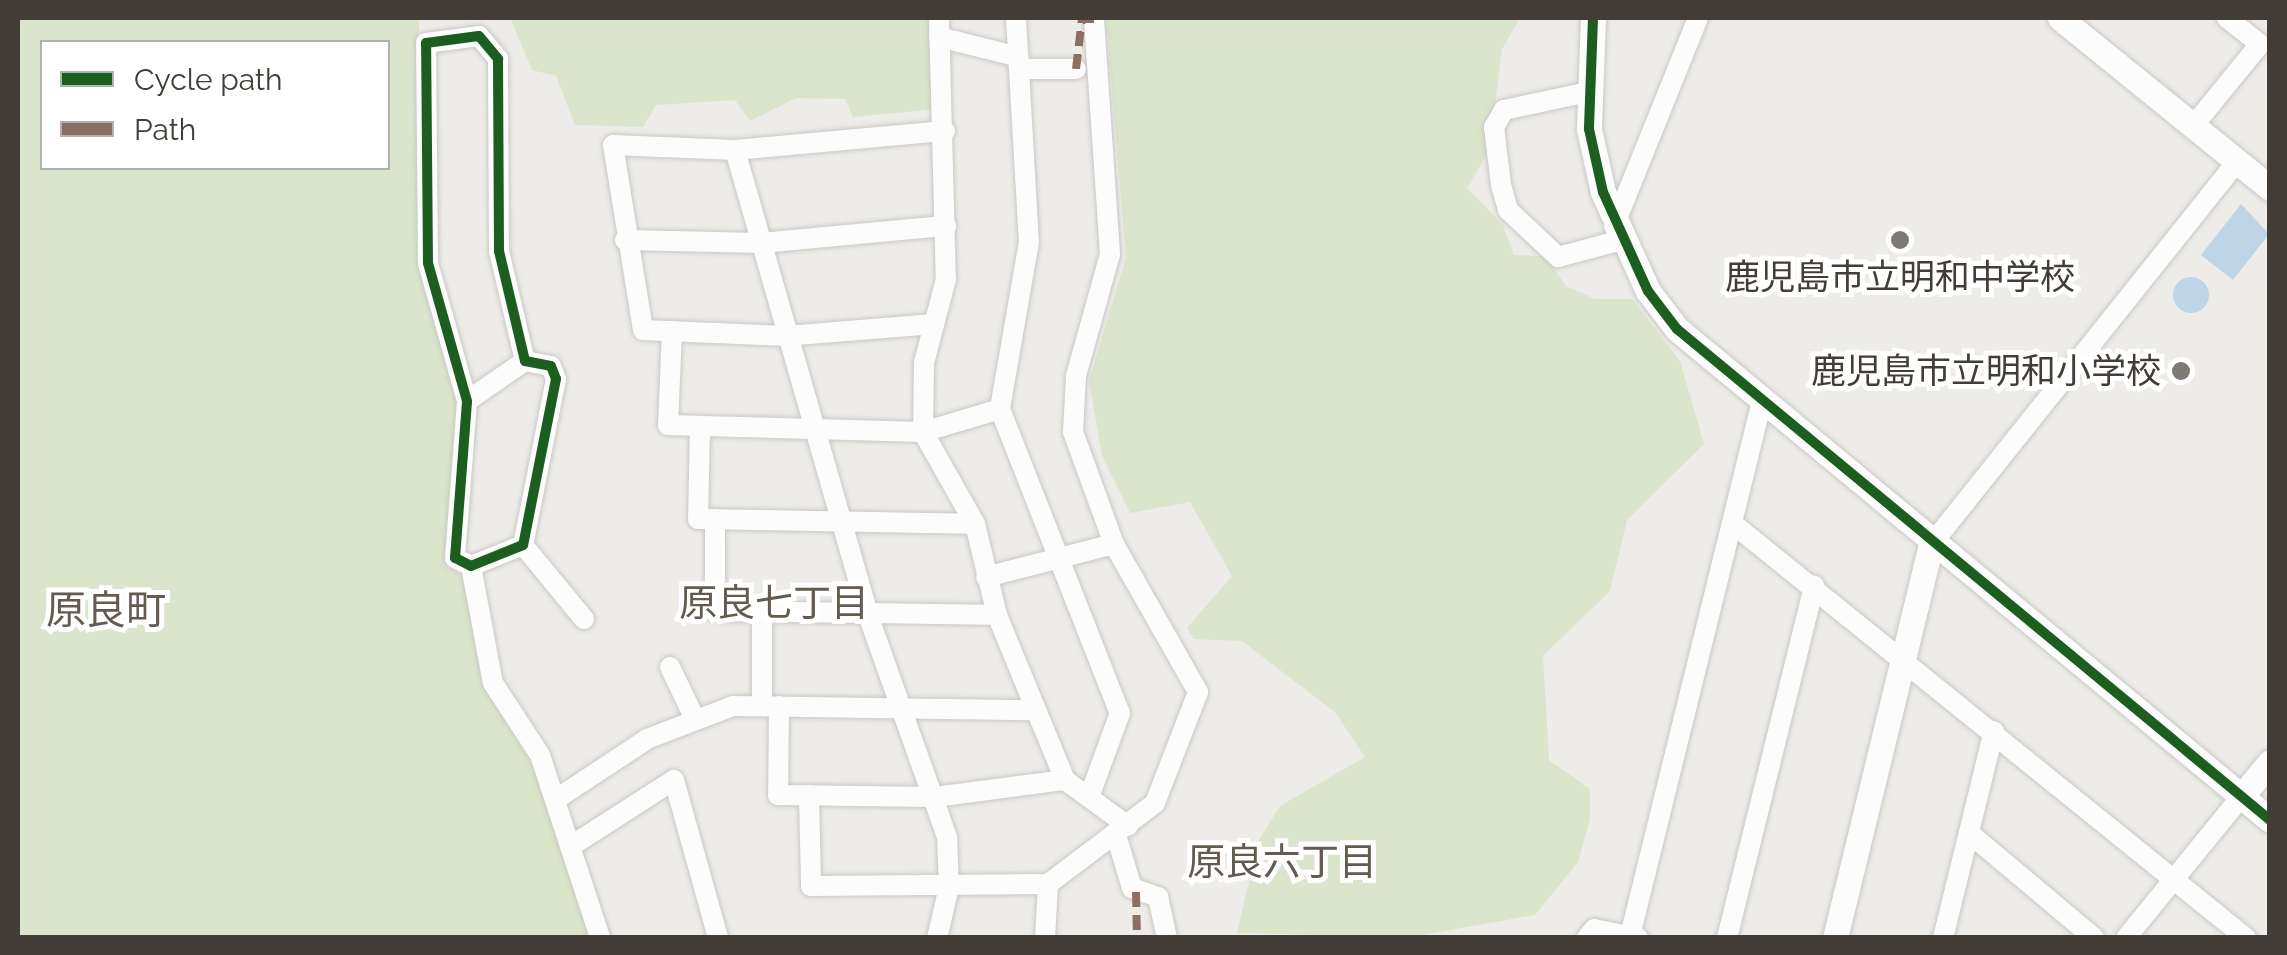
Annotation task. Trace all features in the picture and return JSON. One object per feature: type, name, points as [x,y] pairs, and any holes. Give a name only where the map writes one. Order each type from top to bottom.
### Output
[{"type":"street","points":[[1016,18],[1029,242],[1000,409],[1120,713],[1091,792]]},
{"type":"street","points":[[809,795],[810,886],[1048,884],[1122,831],[1171,773],[1198,692],[1114,544],[1073,432],[1076,376],[1110,254],[1094,18]]},
{"type":"street","points":[[1593,18],[1588,92],[1618,233],[1676,329],[1761,405],[2270,820]]},
{"type":"street","points":[[1588,92],[1504,110],[1494,126],[1500,185],[1508,210],[1558,257],[1618,233],[1698,18]]},
{"type":"street","points":[[2060,18],[2270,188]]},
{"type":"street","points":[[2194,125],[2265,48],[2227,18]]},
{"type":"street","points":[[1065,780],[1032,710],[997,616],[974,524],[923,432],[946,226],[939,27],[1019,63],[1076,69]]},
{"type":"street","points":[[523,545],[471,566],[455,558],[466,401],[428,263],[426,43],[478,36],[498,58],[499,251],[525,361]]},
{"type":"street","points":[[934,324],[786,336],[643,330],[624,240],[612,146],[735,150],[945,131]]},
{"type":"street","points":[[735,150],[868,615],[896,705],[936,797],[949,887],[937,938]]},
{"type":"street","points":[[1835,938],[1931,545],[2237,162]]},
{"type":"street","points":[[624,240],[760,243],[946,226]]},
{"type":"street","points":[[672,331],[668,425],[923,432],[1000,409]]},
{"type":"street","points":[[466,401],[525,361],[551,366],[556,379],[523,545]]},
{"type":"street","points":[[1586,938],[1594,929],[1634,936],[1761,405]]},
{"type":"street","points":[[700,426],[698,518],[974,524]]},
{"type":"street","points":[[716,519],[715,611],[997,616]]},
{"type":"street","points":[[1732,523],[1903,657],[2246,938]]},
{"type":"street","points":[[986,577],[1057,554],[1114,544]]},
{"type":"street","points":[[523,545],[584,618]]},
{"type":"street","points":[[471,566],[493,683],[540,755],[600,938]]},
{"type":"street","points":[[1727,938],[1814,586]]},
{"type":"street","points":[[762,612],[778,795],[936,797],[1065,780],[1091,792],[1122,831],[1132,888],[1158,897],[1167,938]]},
{"type":"street","points":[[670,667],[694,717]]},
{"type":"street","points":[[555,800],[694,717],[770,705],[1032,710]]},
{"type":"street","points":[[1943,938],[1994,731]]},
{"type":"street","points":[[2126,938],[2270,762]]},
{"type":"street","points":[[571,846],[674,780],[718,938]]},
{"type":"street","points":[[1969,833],[2094,938]]},
{"type":"street","points":[[1045,938],[1048,884]]},
{"type":"green space","points":[[18,18],[419,18],[419,133],[459,402],[446,565],[464,577],[482,683],[535,770],[593,937],[18,937]]},
{"type":"green space","points":[[510,18],[935,18],[937,109],[853,117],[845,99],[796,98],[750,121],[735,100],[656,105],[643,127],[575,125],[556,76],[532,70]]},
{"type":"green space","points":[[1106,18],[1520,18],[1502,49],[1489,151],[1467,188],[1503,225],[1514,255],[1545,256],[1566,286],[1595,299],[1632,299],[1680,361],[1704,444],[1627,520],[1610,591],[1543,656],[1549,760],[1590,789],[1590,819],[1578,862],[1535,915],[1411,937],[1237,933],[1259,840],[1280,806],[1365,757],[1335,712],[1242,641],[1194,639],[1187,628],[1232,576],[1190,502],[1130,513],[1102,456],[1089,381],[1126,258]]},
{"type":"water","points":[[2241,204],[2269,234],[2233,280],[2201,255]]},
{"type":"water","points":[[2191,277],[2204,282],[2209,295],[2204,308],[2191,313],[2178,308],[2173,295],[2178,282]]},
{"type":"marked path","points":[[1076,69],[1082,19],[1094,19]]},
{"type":"marked path","points":[[1136,892],[1137,938]]},
{"type":"cycle path","points":[[1593,18],[1589,129],[1603,192],[1648,291],[1677,329],[2270,820]]},
{"type":"cycle path","points":[[479,36],[498,59],[499,251],[525,361],[551,366],[556,379],[523,545],[471,566],[455,558],[467,401],[428,263],[426,43],[479,36]]},
{"type":"place","name":"鹿児島市立明和中学校","points":[[1900,240]]},
{"type":"place","name":"鹿児島市立明和小学校","points":[[2181,371]]},
{"type":"district","name":"原良七丁目","points":[[774,603]]},
{"type":"district","name":"原良町","points":[[106,610]]},
{"type":"district","name":"原良六丁目","points":[[1282,862]]}]
